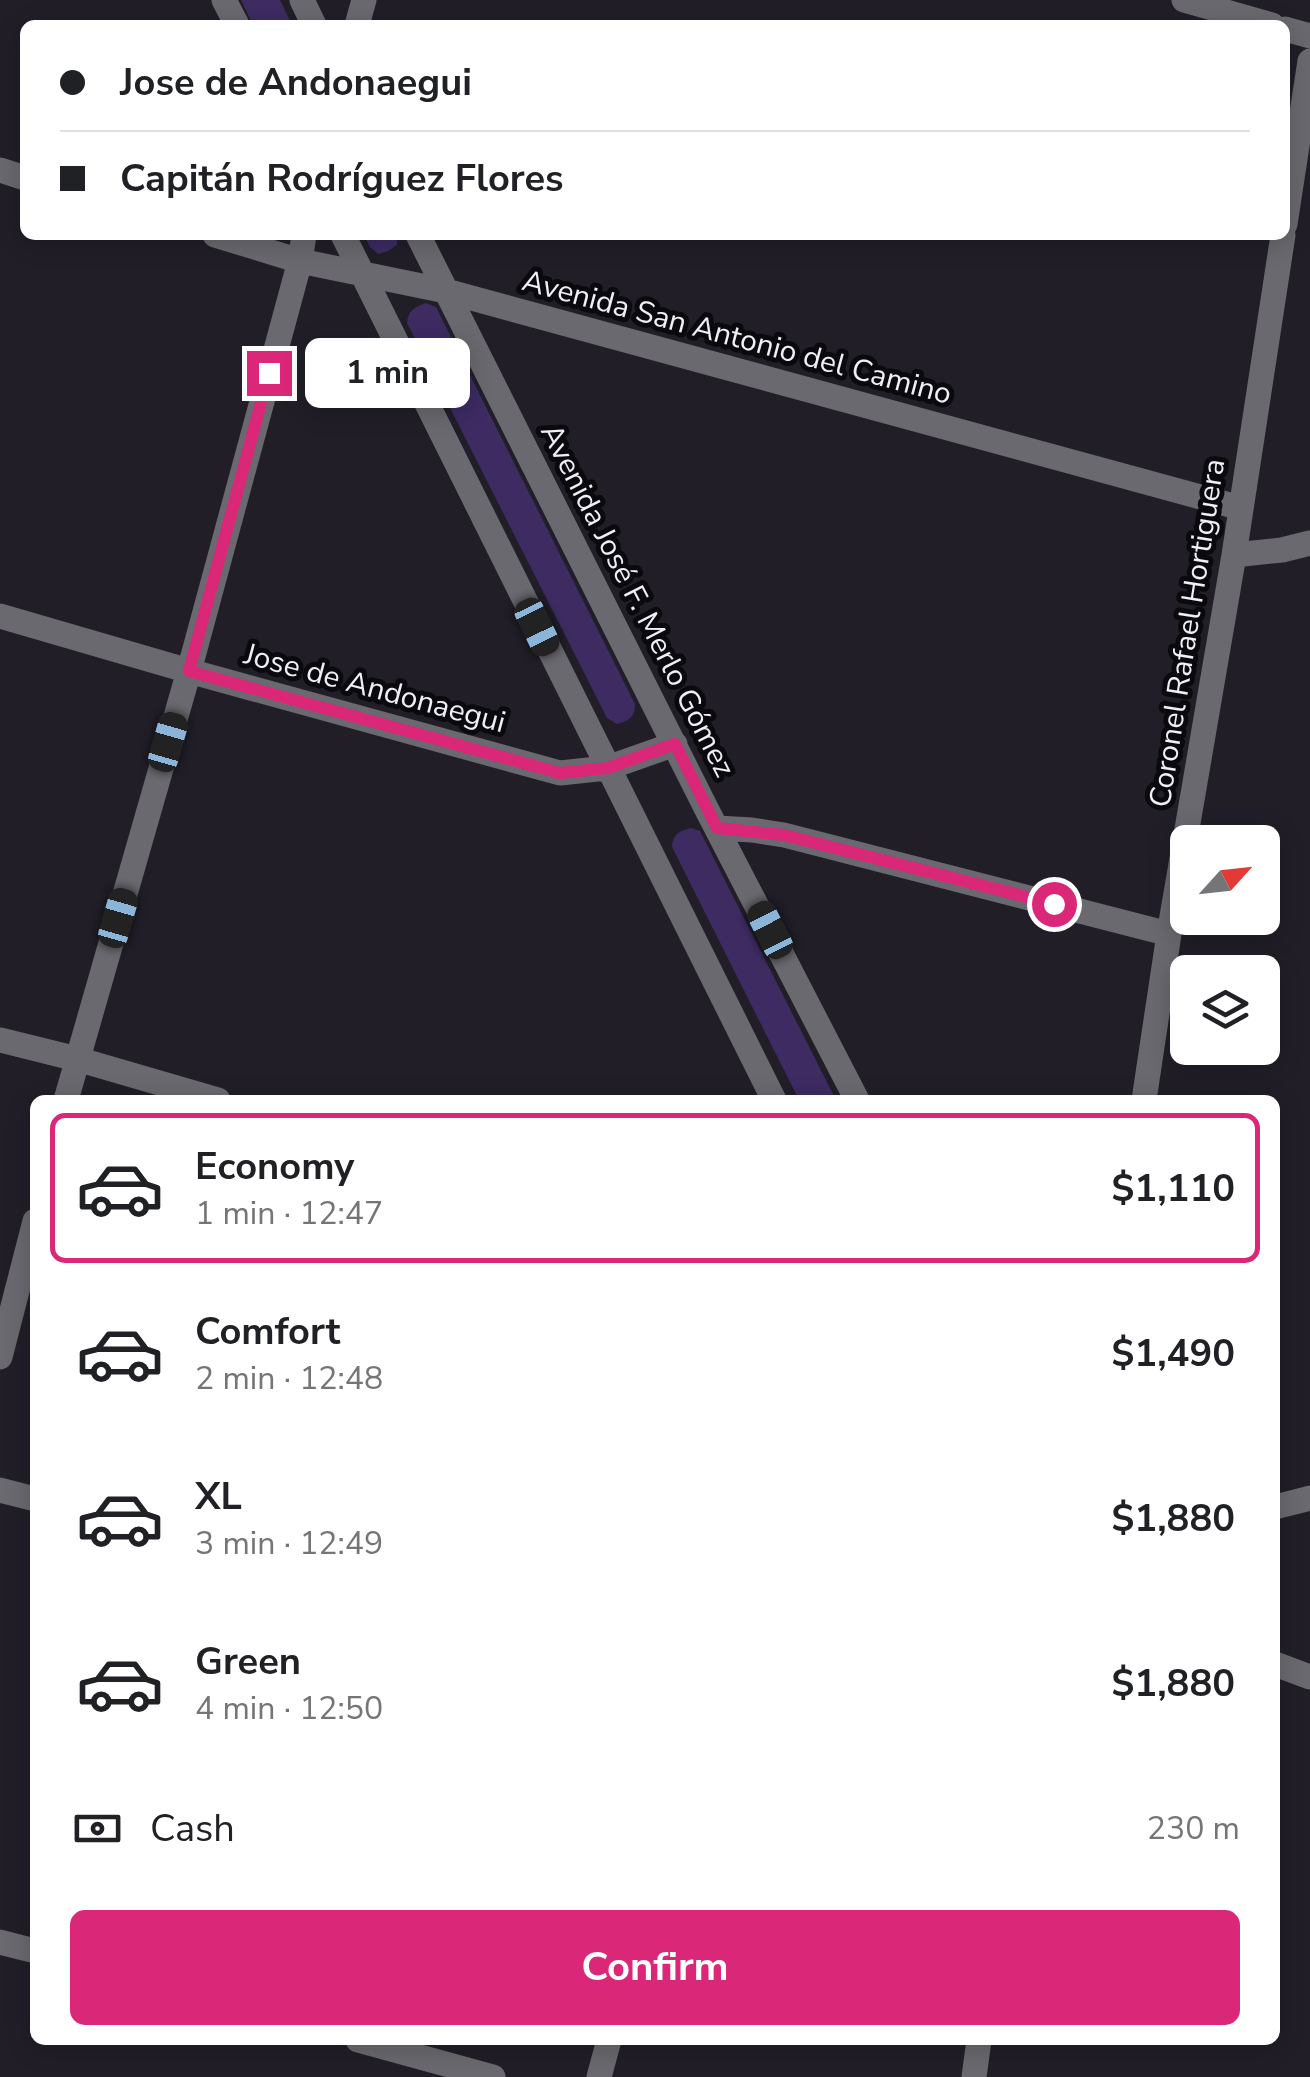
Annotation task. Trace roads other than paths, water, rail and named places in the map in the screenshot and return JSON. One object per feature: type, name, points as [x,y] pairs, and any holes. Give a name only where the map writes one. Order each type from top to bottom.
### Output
[{"type":"street","points":[[1184,0],[1254,20]]},
{"type":"street","points":[[1290,192],[1310,62]]},
{"type":"street","name":"Avenida San Antonio del Camino","points":[[248,240],[302,248],[361,274],[446,291],[1242,508]]},
{"type":"street","points":[[344,240],[772,1095]]},
{"type":"street","name":"Avenida José F. Merlo Gómez","points":[[420,240],[854,1095]]},
{"type":"street","name":"Coronel Rafael Hortiguera","points":[[1145,1095],[1282,240]]},
{"type":"street","points":[[67,1095],[189,671],[302,248]]},
{"type":"street","points":[[1234,555],[1310,544]]},
{"type":"street","name":"Jose de Andonaegui","points":[[0,616],[560,773],[608,768],[675,744]]},
{"type":"street","points":[[717,828],[784,835],[1169,934]]},
{"type":"street","points":[[0,1040],[201,1095]]},
{"type":"street","points":[[0,1357],[30,1240]]},
{"type":"street","points":[[0,1490],[30,1498]]},
{"type":"street","points":[[1280,1506],[1310,1498]]},
{"type":"street","points":[[1280,1666],[1310,1676]]},
{"type":"street","points":[[0,1942],[30,1950]]},
{"type":"street","points":[[376,2045],[493,2077]]},
{"type":"street","points":[[599,2077],[608,2045]]},
{"type":"street","points":[[974,2077],[979,2045]]}]
